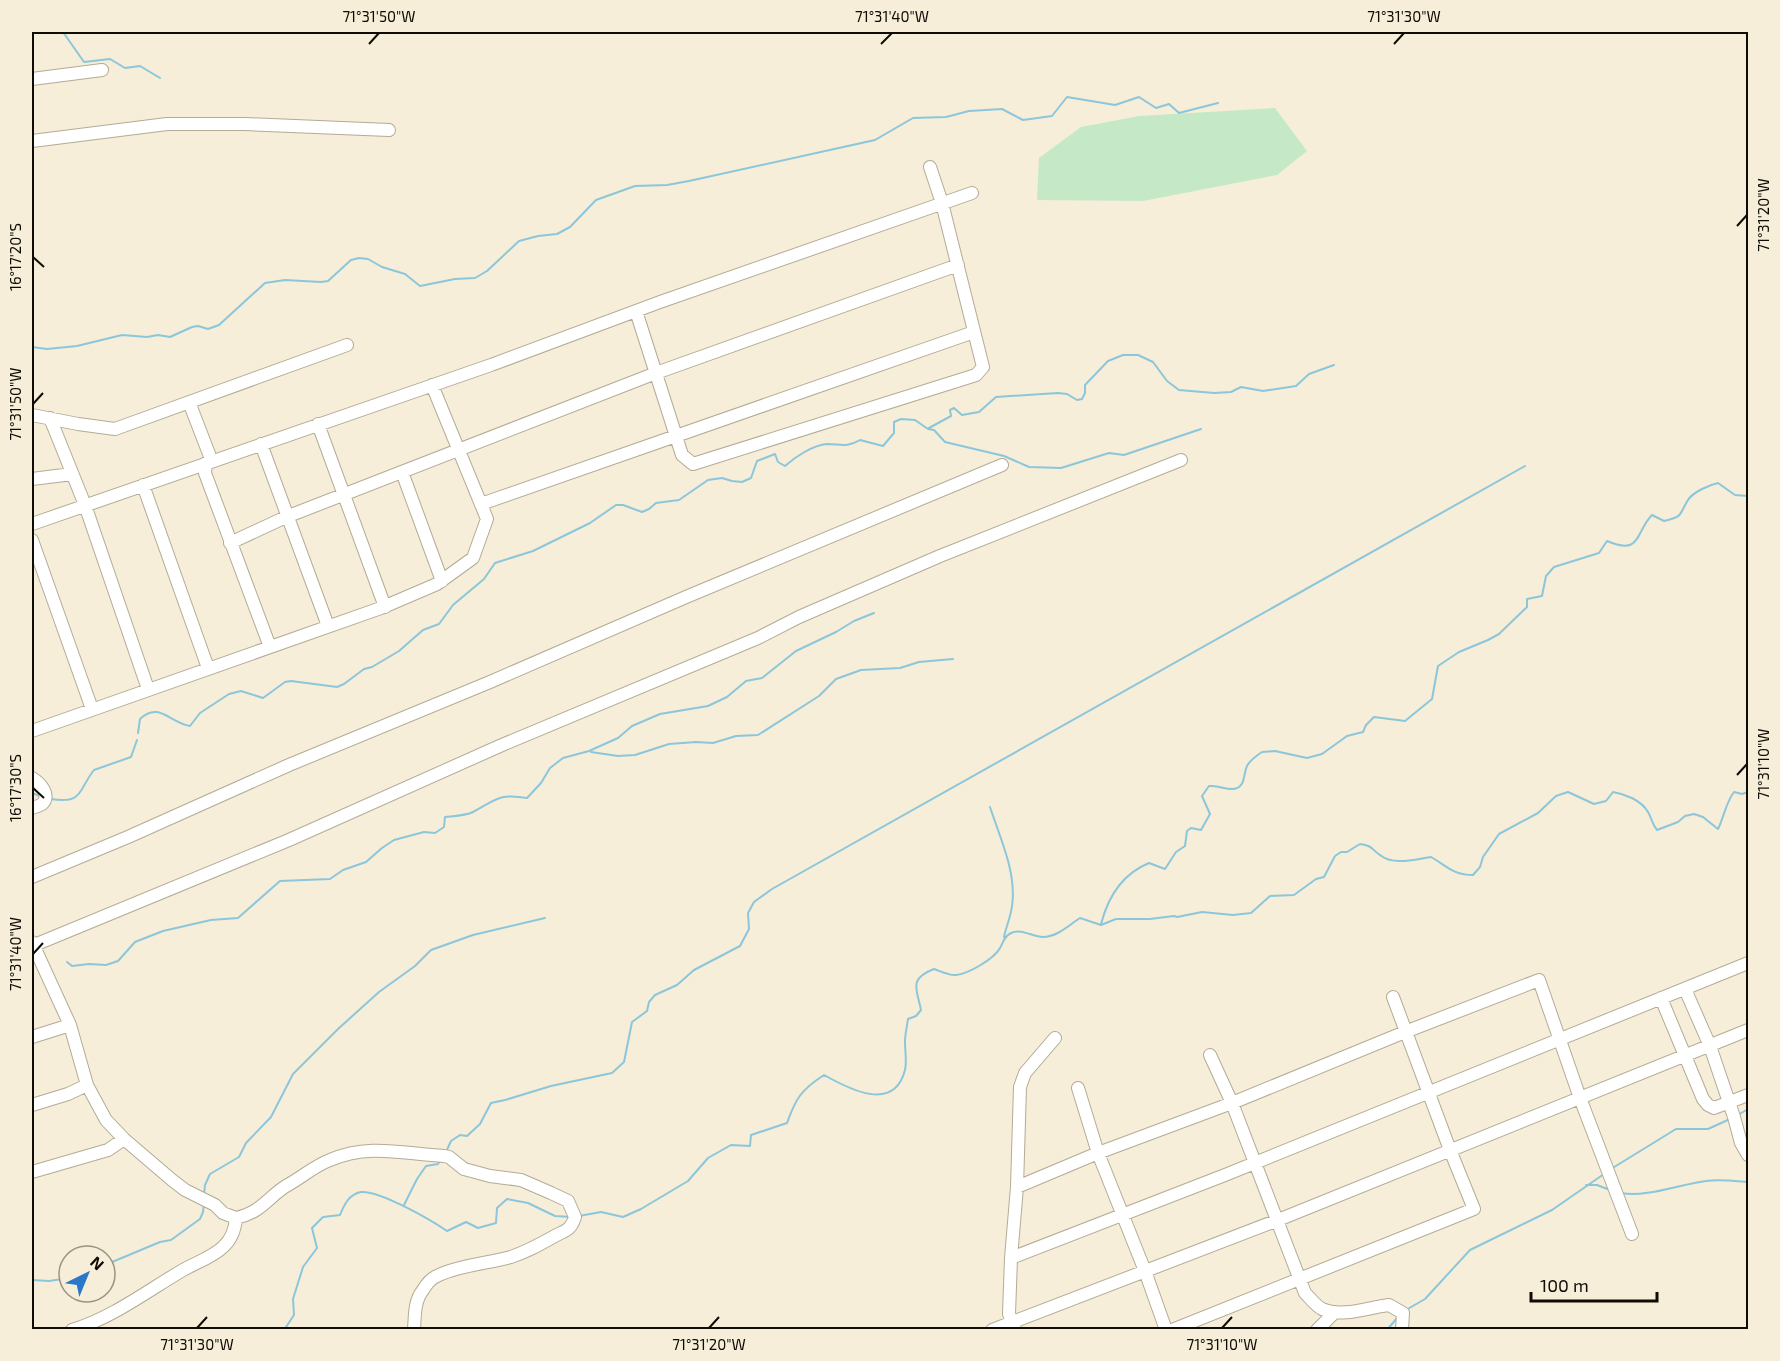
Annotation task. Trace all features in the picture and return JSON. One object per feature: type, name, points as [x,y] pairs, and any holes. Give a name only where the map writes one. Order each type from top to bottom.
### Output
[{"type":"street","points":[[32,79],[102,70]]},
{"type":"street","points":[[32,141],[167,124],[244,124],[389,130]]},
{"type":"street","points":[[636,311],[682,455],[693,464],[976,375],[983,368],[942,203],[930,167]]},
{"type":"street","points":[[32,524],[491,365],[636,311],[972,193]]},
{"type":"street","points":[[230,543],[288,516],[656,373],[957,266]]},
{"type":"street","points":[[481,504],[974,332]]},
{"type":"street","points":[[32,415],[115,429],[347,345]]},
{"type":"street","points":[[32,731],[385,606],[442,581],[473,558],[487,519],[432,385]]},
{"type":"street","points":[[189,402],[211,459],[206,463],[205,473],[270,647]]},
{"type":"street","points":[[50,418],[85,505],[148,689]]},
{"type":"street","points":[[318,424],[385,606]]},
{"type":"street","points":[[261,444],[328,627]]},
{"type":"street","points":[[414,1329],[416,1305],[422,1291],[434,1277],[539,1247],[554,1236],[567,1232],[575,1217],[568,1202],[521,1179],[490,1176],[464,1169],[449,1157],[373,1149],[330,1160],[283,1189],[257,1211],[236,1218],[223,1212],[172,1180],[124,1139],[106,1120],[87,1085],[70,1025],[32,944],[289,840],[502,745],[758,638],[799,617],[940,556],[1181,460]]},
{"type":"street","points":[[32,877],[289,765],[1002,465]]},
{"type":"street","points":[[402,472],[442,581]]},
{"type":"street","points":[[32,479],[72,474]]},
{"type":"street","points":[[143,485],[208,668]]},
{"type":"street","points":[[32,540],[92,709]]},
{"type":"street","points":[[32,778],[44,789],[45,798],[42,804],[32,808]]},
{"type":"street","points":[[1011,1258],[1124,1216],[1749,963]]},
{"type":"street","points":[[1017,1187],[1539,980],[1580,1098],[1632,1234]]},
{"type":"street","points":[[1685,988],[1710,1046],[1740,1143],[1749,1155]]},
{"type":"street","points":[[1172,1329],[1474,1209],[1393,997]]},
{"type":"street","points":[[1661,998],[1703,1099],[1708,1105],[1714,1108],[1749,1095]]},
{"type":"street","points":[[32,1036],[70,1025]]},
{"type":"street","points":[[993,1329],[1013,1326],[1749,1030]]},
{"type":"street","points":[[1013,1326],[1008,1314],[1017,1187],[1020,1088],[1025,1073],[1055,1038]]},
{"type":"street","points":[[1210,1055],[1256,1162],[1305,1293],[1321,1309],[1335,1312],[1360,1311],[1389,1305],[1403,1312],[1402,1329]]},
{"type":"street","points":[[32,1105],[68,1094],[87,1085]]},
{"type":"street","points":[[1078,1088],[1098,1153],[1166,1329]]},
{"type":"street","points":[[32,1172],[108,1150],[124,1139]]},
{"type":"street","points":[[72,1329],[82,1327],[120,1308],[182,1270],[222,1249],[234,1232],[236,1218]]},
{"type":"street","points":[[1317,1329],[1335,1312]]},
{"type":"green space","points":[[1275,108],[1307,151],[1277,175],[1143,201],[1037,200],[1039,158],[1081,127],[1139,116]]},
{"type":"waterway","points":[[63,32],[84,62],[110,59],[125,68],[140,66],[160,78]]},
{"type":"waterway","points":[[32,347],[47,349],[77,346],[122,335],[170,337],[192,327],[208,329],[219,325],[265,283],[285,280],[328,281],[351,260],[359,258],[368,259],[382,267],[405,274],[420,286],[455,279],[475,278],[487,271],[519,241],[557,234],[570,227],[596,200],[635,186],[667,185],[689,181],[875,140],[913,118],[946,117],[969,111],[1002,109],[1023,120],[1052,116],[1067,97],[1115,105],[1139,97],[1156,108],[1169,104],[1179,113],[1218,103]]},
{"type":"waterway","points":[[929,428],[951,416],[950,410],[954,408],[962,415],[979,412],[996,397],[1058,393],[1067,394],[1077,400],[1082,399],[1085,385],[1108,361],[1123,355],[1138,355],[1153,362],[1167,381],[1179,390],[1214,393],[1231,392],[1241,387],[1263,391],[1296,386],[1309,374],[1334,365]]},
{"type":"waterway","points":[[138,733],[140,719],[147,714],[159,713],[190,726],[200,713],[229,694],[241,691],[263,698],[285,682],[337,687],[344,684],[364,669],[372,667],[399,651],[423,630],[439,624],[453,605],[484,579],[495,563],[533,551],[590,523],[616,505],[623,505],[642,512],[656,503],[679,500],[708,480],[722,478],[742,482],[751,478],[757,461],[775,454],[778,462],[785,466],[804,452],[822,445],[847,445],[860,440],[883,446],[894,433],[894,422],[901,419],[915,420],[928,429],[934,430],[945,442],[1004,456],[1029,467],[1061,468],[1109,453],[1124,455],[1201,429]]},
{"type":"waterway","points":[[446,1152],[451,1141],[460,1135],[467,1136],[480,1124],[491,1103],[551,1086],[612,1073],[624,1062],[632,1022],[647,1011],[649,1002],[655,995],[677,985],[694,970],[740,946],[749,929],[748,913],[754,902],[772,889],[1525,466]]},
{"type":"waterway","points":[[1101,924],[1112,896],[1131,873],[1149,863],[1165,869],[1176,852],[1185,846],[1187,831],[1191,828],[1201,830],[1210,814],[1202,796],[1209,786],[1237,788],[1242,783],[1248,764],[1262,752],[1275,751],[1307,758],[1322,754],[1347,736],[1363,732],[1374,717],[1405,721],[1432,699],[1438,666],[1459,652],[1499,634],[1527,607],[1527,599],[1542,596],[1546,576],[1554,567],[1599,553],[1607,541],[1626,546],[1632,544],[1652,515],[1664,521],[1675,518],[1690,497],[1710,485],[1718,483],[1735,495],[1748,496]]},
{"type":"waterway","points":[[67,962],[72,966],[106,965],[118,961],[135,942],[163,931],[211,920],[238,918],[280,881],[330,879],[343,870],[366,862],[394,840],[424,832],[435,833],[444,827],[445,817],[470,813],[504,797],[527,798],[541,783],[550,768],[563,758],[589,751],[618,738],[632,726],[660,714],[708,706],[727,697],[746,681],[762,678],[796,651],[874,613]]},
{"type":"waterway","points":[[591,752],[618,756],[635,755],[669,744],[713,743],[736,736],[758,735],[819,696],[836,679],[861,670],[900,668],[919,662],[953,659]]},
{"type":"waterway","points":[[51,799],[62,800],[75,797],[94,770],[131,757],[137,740]]},
{"type":"waterway","points":[[579,1216],[601,1212],[623,1217],[641,1209],[688,1181],[708,1158],[731,1145],[750,1146],[751,1135],[787,1123],[800,1095],[824,1075],[858,1091],[870,1094],[891,1091],[899,1083],[905,1070],[905,1039],[908,1019],[916,1016],[921,1010],[916,990],[920,977],[934,969],[954,975],[974,969],[992,957],[1011,933],[1023,932],[1039,937],[1048,936],[1058,933],[1080,918],[1101,925],[1116,919],[1177,917],[1202,912],[1233,915],[1251,913],[1270,896],[1294,895],[1316,879],[1324,877],[1335,856],[1360,844],[1391,860],[1405,861],[1431,857],[1455,872],[1473,875],[1499,834],[1538,813],[1556,796],[1568,792],[1594,804],[1606,801],[1613,792],[1628,796],[1645,808],[1657,830],[1694,814],[1703,817],[1718,829],[1734,792],[1742,794],[1748,792]]},
{"type":"waterway","points":[[32,793],[40,796]]},
{"type":"waterway","points":[[990,807],[1007,856],[1012,881],[1011,914],[1004,937]]},
{"type":"waterway","points":[[204,1194],[210,1174],[239,1157],[246,1143],[271,1117],[293,1074],[379,992],[415,966],[431,950],[473,935],[545,918]]},
{"type":"waterway","points":[[1738,1115],[1748,1109]]},
{"type":"waterway","points":[[1611,1169],[1676,1129],[1708,1129],[1730,1119]]},
{"type":"waterway","points":[[404,1205],[426,1166],[438,1164],[440,1161]]},
{"type":"waterway","points":[[1406,1310],[1425,1299],[1470,1250],[1552,1210],[1604,1174]]},
{"type":"waterway","points":[[1621,1193],[1641,1194],[1711,1180],[1748,1182]]},
{"type":"waterway","points":[[1586,1185],[1597,1185],[1610,1190]]},
{"type":"waterway","points":[[284,1330],[294,1315],[293,1299],[303,1267],[317,1248],[312,1228],[323,1217],[340,1215],[348,1200],[357,1193],[369,1193],[392,1201],[418,1213],[447,1231],[466,1222],[478,1228],[496,1223],[497,1208],[507,1199],[528,1203],[555,1216],[571,1217]]},
{"type":"waterway","points":[[117,1260],[160,1242],[171,1240],[200,1219],[204,1203]]},
{"type":"waterway","points":[[32,1280],[57,1280]]},
{"type":"waterway","points":[[1387,1330],[1397,1318]]}]
